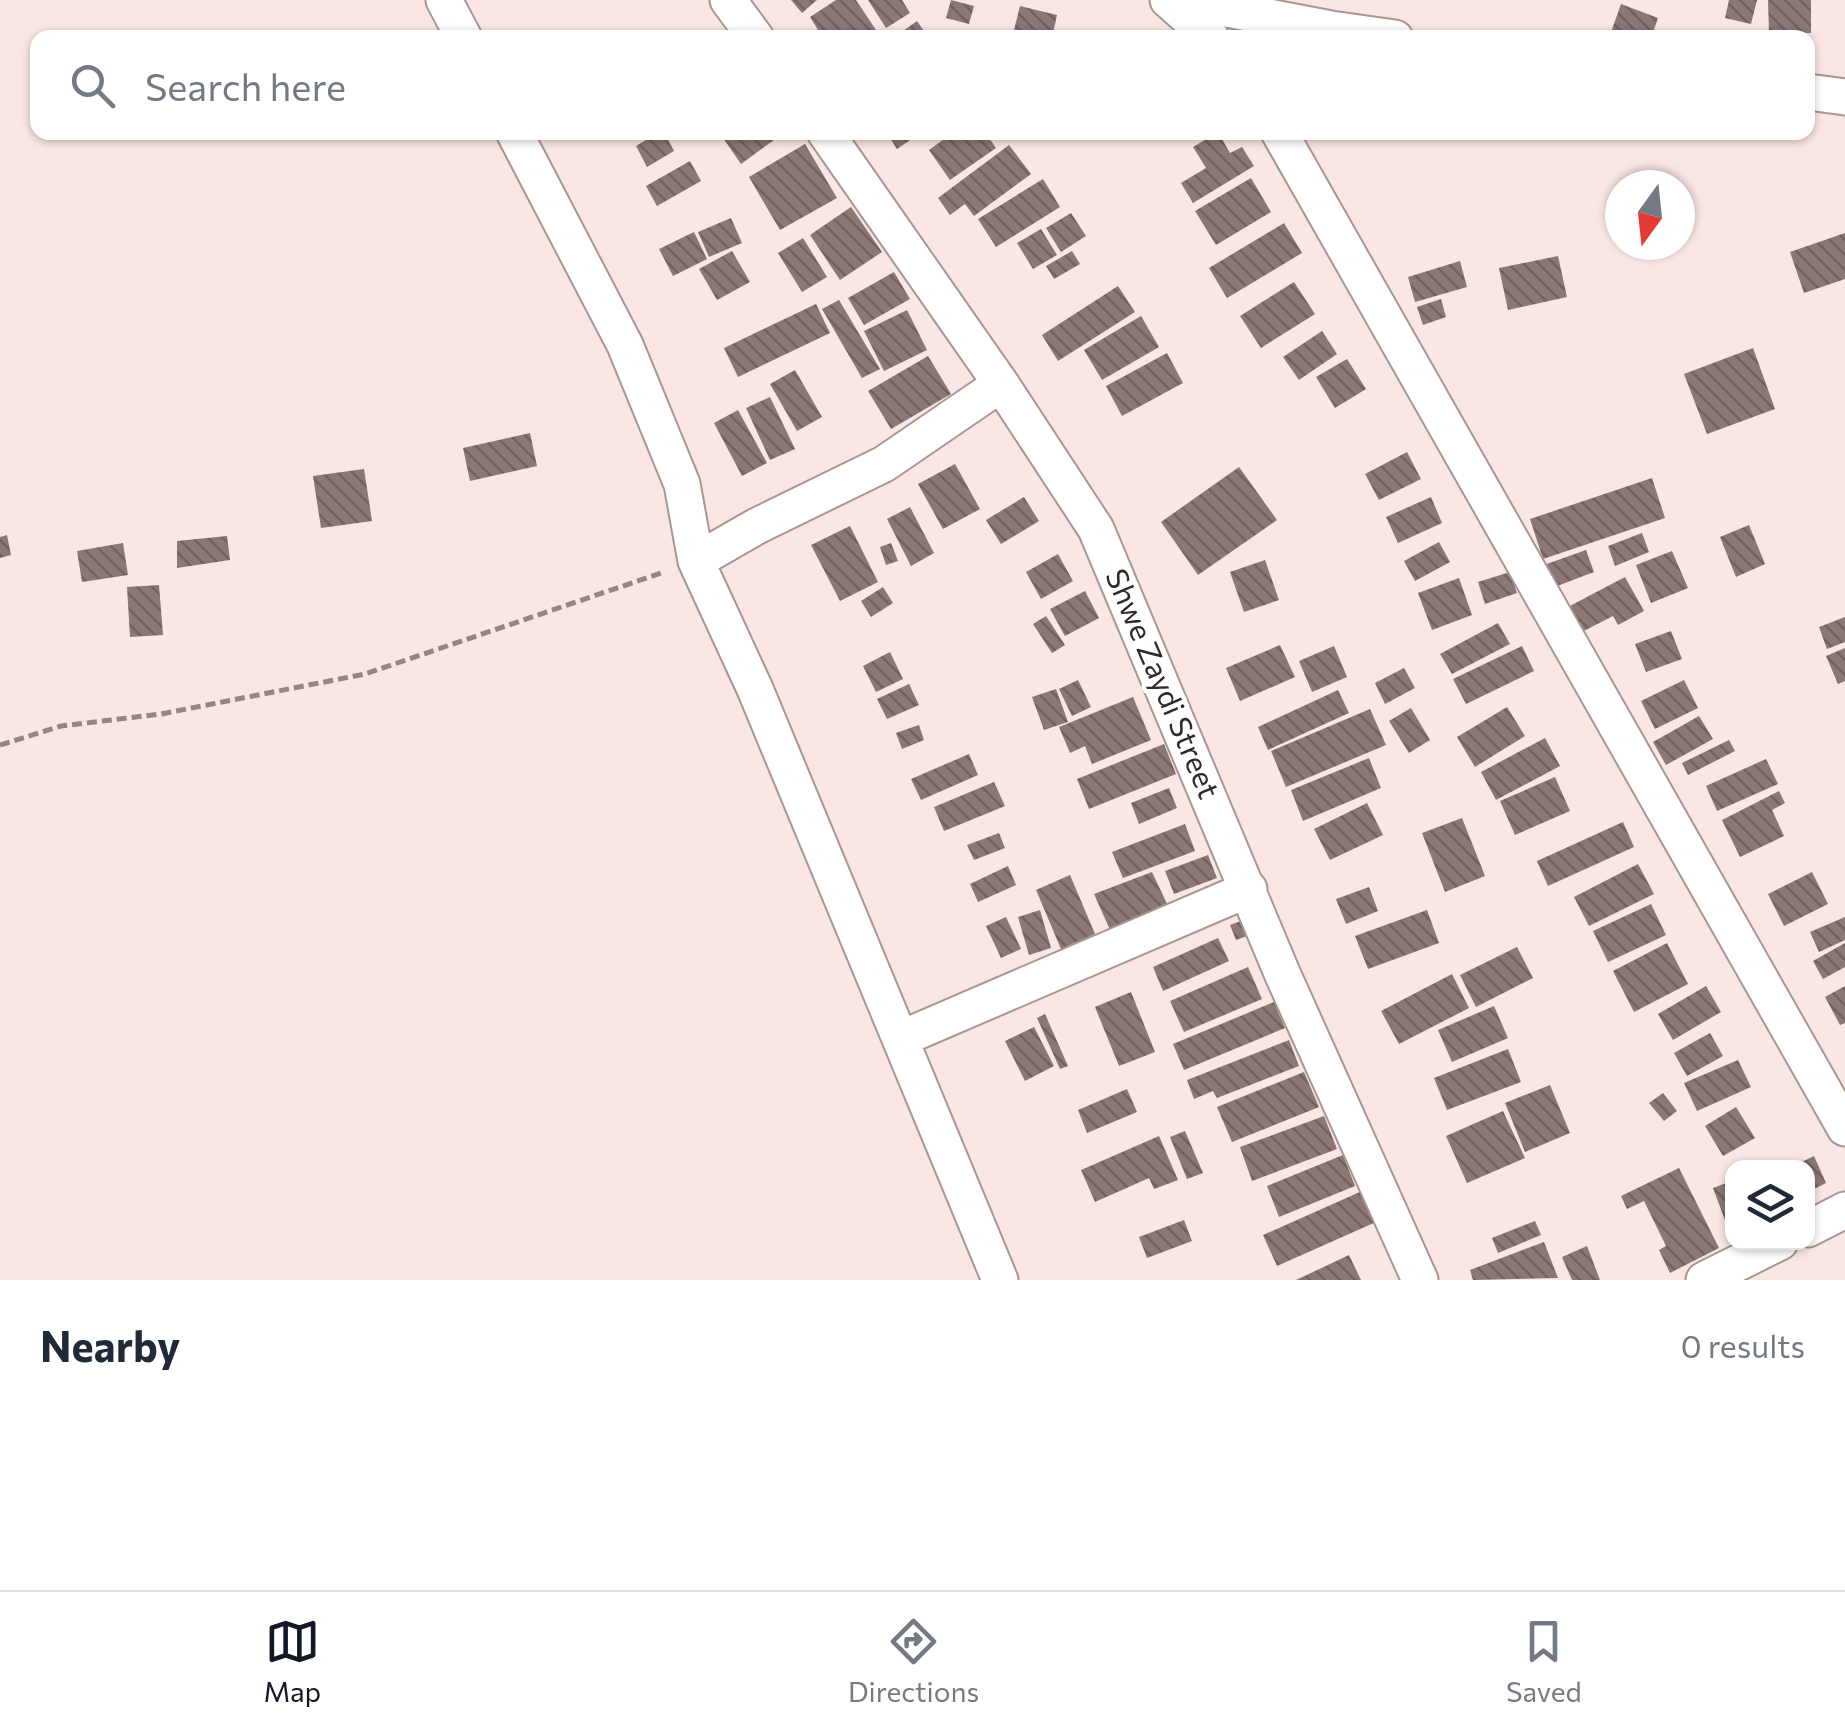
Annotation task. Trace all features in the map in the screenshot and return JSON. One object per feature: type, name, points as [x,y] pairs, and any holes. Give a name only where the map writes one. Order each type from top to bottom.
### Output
[{"type":"street","points":[[444,0],[460,30]]},
{"type":"street","points":[[728,0],[750,30]]},
{"type":"street","points":[[1168,0],[1202,30]]},
{"type":"street","points":[[1180,0],[1338,30]]},
{"type":"street","points":[[1815,93],[1845,97]]},
{"type":"street","points":[[518,140],[625,345],[682,484],[696,561],[756,689],[1000,1280]]},
{"type":"street","name":"Shwe Zaydi Street","points":[[831,140],[1096,528],[1282,973],[1420,1280]]},
{"type":"street","points":[[1284,140],[1845,1128]]},
{"type":"street","points":[[696,561],[757,526],[884,464],[1001,384]]},
{"type":"street","points":[[900,1039],[1249,889]]},
{"type":"street","points":[[1815,1225],[1845,1210]]},
{"type":"street","points":[[1704,1280],[1764,1250]]},
{"type":"path","points":[[0,745],[62,726],[161,714],[366,674],[696,561]]},
{"type":"building","points":[[791,0],[817,0],[802,13]]},
{"type":"building","points":[[836,0],[856,0],[876,30],[818,30],[810,17]]},
{"type":"building","points":[[868,0],[902,0],[910,13],[886,28]]},
{"type":"building","points":[[951,0],[974,6],[969,24],[946,18]]},
{"type":"building","points":[[1729,0],[1757,0],[1751,24],[1725,18]]},
{"type":"building","points":[[1768,0],[1811,0],[1811,30],[1769,30]]},
{"type":"building","points":[[1621,4],[1658,18],[1654,30],[1612,30]]},
{"type":"building","points":[[1020,6],[1057,15],[1054,30],[1014,30]]},
{"type":"building","points":[[917,21],[923,30],[904,30]]},
{"type":"building","points":[[646,140],[668,140],[674,151],[647,167],[636,146]]},
{"type":"building","points":[[724,140],[774,140],[741,164]]},
{"type":"building","points":[[891,140],[910,140],[897,149]]},
{"type":"building","points":[[943,140],[990,140],[996,148],[950,180],[929,150]]},
{"type":"building","points":[[1205,140],[1223,140],[1230,153],[1242,147],[1254,166],[1193,203],[1181,183],[1206,168],[1193,147]]},
{"type":"building","points":[[805,144],[837,198],[780,230],[749,177]]},
{"type":"building","points":[[1009,145],[1031,174],[974,216],[965,204],[950,215],[938,198]]},
{"type":"building","points":[[690,161],[701,181],[657,206],[646,186]]},
{"type":"building","points":[[1251,178],[1271,212],[1216,245],[1195,211]]},
{"type":"building","points":[[1043,179],[1060,207],[996,247],[978,219]]},
{"type":"building","points":[[851,207],[882,252],[840,280],[810,235]]},
{"type":"building","points":[[1071,213],[1086,236],[1061,252],[1046,228]]},
{"type":"building","points":[[731,218],[742,243],[709,257],[698,232]]},
{"type":"building","points":[[1284,223],[1302,253],[1227,298],[1209,268]]},
{"type":"building","points":[[1041,229],[1057,255],[1033,269],[1017,243]]},
{"type":"building","points":[[694,232],[707,259],[673,276],[659,249]]},
{"type":"building","points":[[1845,233],[1845,279],[1804,293],[1790,252]]},
{"type":"building","points":[[803,238],[827,277],[802,292],[778,253]]},
{"type":"building","points":[[732,251],[750,282],[717,300],[699,269]]},
{"type":"building","points":[[1072,251],[1080,264],[1054,279],[1046,266]]},
{"type":"building","points":[[1558,256],[1567,297],[1508,310],[1499,268]]},
{"type":"building","points":[[1460,261],[1467,287],[1415,302],[1408,277]]},
{"type":"building","points":[[894,272],[910,299],[864,325],[848,298]]},
{"type":"building","points":[[1294,282],[1315,314],[1261,348],[1240,316]]},
{"type":"building","points":[[1118,286],[1135,312],[1058,361],[1042,335]]},
{"type":"building","points":[[1441,299],[1446,317],[1423,325],[1417,307]]},
{"type":"building","points":[[839,300],[880,369],[862,378],[822,309]]},
{"type":"building","points":[[816,304],[830,333],[738,377],[724,348]]},
{"type":"building","points":[[907,310],[927,350],[884,371],[864,331]]},
{"type":"building","points":[[1141,316],[1159,347],[1102,380],[1084,350]]},
{"type":"building","points":[[1322,331],[1337,354],[1299,380],[1283,357]]},
{"type":"building","points":[[1753,348],[1775,409],[1707,434],[1684,374]]},
{"type":"building","points":[[1167,353],[1183,383],[1122,416],[1106,386]]},
{"type":"building","points":[[928,356],[951,394],[891,429],[868,391]]},
{"type":"building","points":[[1347,359],[1366,389],[1335,408],[1316,377]]},
{"type":"building","points":[[795,370],[822,417],[797,431],[770,384]]},
{"type":"building","points":[[770,397],[795,449],[770,460],[746,408]]},
{"type":"building","points":[[738,410],[767,463],[742,476],[714,423]]},
{"type":"building","points":[[530,433],[537,466],[470,481],[463,448]]},
{"type":"building","points":[[1407,452],[1421,479],[1379,500],[1365,474]]},
{"type":"building","points":[[955,464],[980,509],[943,529],[918,484]]},
{"type":"building","points":[[1239,467],[1277,520],[1198,575],[1161,522]]},
{"type":"building","points":[[364,469],[372,521],[321,528],[313,476]]},
{"type":"building","points":[[1652,478],[1665,518],[1543,559],[1530,519]]},
{"type":"building","points":[[1024,497],[1039,521],[1001,544],[986,520]]},
{"type":"building","points":[[1431,497],[1442,523],[1398,543],[1386,517]]},
{"type":"building","points":[[910,507],[934,553],[911,566],[887,519]]},
{"type":"building","points":[[1749,525],[1765,564],[1736,577],[1720,537]]},
{"type":"building","points":[[850,526],[878,582],[840,601],[811,545]]},
{"type":"building","points":[[1642,533],[1649,552],[1615,566],[1608,546]]},
{"type":"building","points":[[7,535],[11,555],[0,558],[0,537]]},
{"type":"building","points":[[227,536],[230,560],[177,568],[177,541]]},
{"type":"building","points":[[1439,542],[1450,562],[1415,581],[1404,561]]},
{"type":"building","points":[[123,543],[128,575],[82,582],[77,551]]},
{"type":"building","points":[[891,543],[898,561],[886,565],[880,547]]},
{"type":"building","points":[[1586,550],[1594,572],[1552,588],[1544,565]]},
{"type":"building","points":[[1672,551],[1688,588],[1651,603],[1636,565]]},
{"type":"building","points":[[1058,554],[1073,581],[1041,599],[1026,572]]},
{"type":"building","points":[[1265,560],[1279,600],[1244,612],[1230,572]]},
{"type":"building","points":[[1510,572],[1517,593],[1485,604],[1478,582]]},
{"type":"building","points":[[1625,577],[1644,611],[1618,625],[1613,616],[1578,634],[1564,609]]},
{"type":"building","points":[[1459,578],[1472,615],[1432,630],[1418,593]]},
{"type":"building","points":[[159,585],[163,635],[130,637],[127,587]]},
{"type":"building","points":[[883,587],[893,603],[871,617],[861,601]]},
{"type":"building","points":[[1085,591],[1099,618],[1065,636],[1050,609]]},
{"type":"building","points":[[1046,616],[1065,645],[1052,653],[1033,624]]},
{"type":"building","points":[[1845,617],[1845,642],[1827,649],[1819,627]]},
{"type":"building","points":[[1498,623],[1510,644],[1452,674],[1440,654]]},
{"type":"building","points":[[1671,631],[1682,659],[1646,672],[1635,644]]},
{"type":"building","points":[[1280,645],[1295,677],[1240,701],[1226,668]]},
{"type":"building","points":[[1334,646],[1347,677],[1312,692],[1299,661]]},
{"type":"building","points":[[1522,646],[1534,671],[1466,704],[1453,679]]},
{"type":"building","points":[[1845,648],[1845,681],[1838,684],[1826,656]]},
{"type":"building","points":[[890,652],[903,679],[876,692],[863,666]]},
{"type":"building","points":[[1404,668],[1415,688],[1385,704],[1375,683]]},
{"type":"building","points":[[1078,680],[1091,707],[1072,716],[1059,689]]},
{"type":"building","points":[[1684,680],[1698,708],[1655,729],[1641,701]]},
{"type":"building","points":[[909,684],[919,705],[887,719],[877,699]]},
{"type":"building","points":[[1056,689],[1068,722],[1044,730],[1032,697]]},
{"type":"building","points":[[1338,690],[1349,713],[1268,750],[1258,727]]},
{"type":"building","points":[[1133,697],[1151,740],[1092,764],[1085,746],[1070,753],[1059,727]]},
{"type":"building","points":[[1507,707],[1525,736],[1475,767],[1457,737]]},
{"type":"building","points":[[1411,708],[1430,740],[1409,753],[1389,721]]},
{"type":"building","points":[[1370,709],[1386,745],[1286,787],[1271,751]]},
{"type":"building","points":[[1699,716],[1713,739],[1666,765],[1653,742]]},
{"type":"building","points":[[919,725],[924,740],[902,749],[896,733]]},
{"type":"building","points":[[1545,738],[1560,766],[1496,800],[1481,772]]},
{"type":"building","points":[[1729,740],[1735,751],[1688,775],[1682,763]]},
{"type":"building","points":[[1164,744],[1176,774],[1089,809],[1077,779]]},
{"type":"building","points":[[969,754],[978,775],[921,800],[911,779]]},
{"type":"building","points":[[1369,758],[1381,788],[1303,821],[1291,790]]},
{"type":"building","points":[[1766,759],[1778,784],[1717,811],[1706,786]]},
{"type":"building","points":[[1555,777],[1570,811],[1515,835],[1500,801]]},
{"type":"building","points":[[994,782],[1005,806],[944,831],[934,807]]},
{"type":"building","points":[[1169,788],[1177,808],[1139,824],[1131,803]]},
{"type":"building","points":[[1779,791],[1785,803],[1772,810],[1784,836],[1740,857],[1722,820]]},
{"type":"building","points":[[1367,803],[1383,835],[1330,860],[1314,829]]},
{"type":"building","points":[[1462,818],[1485,876],[1445,892],[1422,833]]},
{"type":"building","points":[[1623,822],[1634,847],[1548,886],[1537,861]]},
{"type":"building","points":[[1185,824],[1195,851],[1123,878],[1112,852]]},
{"type":"building","points":[[999,833],[1005,848],[974,860],[967,845]]},
{"type":"building","points":[[1208,855],[1217,878],[1174,894],[1165,871]]},
{"type":"building","points":[[1638,864],[1654,894],[1589,926],[1574,897]]},
{"type":"building","points":[[1008,866],[1016,885],[978,902],[970,884]]},
{"type":"building","points":[[1152,872],[1169,908],[1111,932],[1094,894]]},
{"type":"building","points":[[1812,872],[1828,904],[1784,926],[1768,894]]},
{"type":"building","points":[[1070,875],[1095,934],[1061,949],[1036,890]]},
{"type":"building","points":[[1369,887],[1378,911],[1346,924],[1336,899]]},
{"type":"building","points":[[1651,904],[1666,935],[1608,962],[1593,931]]},
{"type":"building","points":[[1040,910],[1051,948],[1029,955],[1018,917]]},
{"type":"building","points":[[1427,910],[1439,943],[1368,969],[1355,936]]},
{"type":"building","points":[[1006,917],[1021,949],[1001,958],[986,926]]},
{"type":"building","points":[[1252,917],[1258,932],[1236,940],[1230,925]]},
{"type":"building","points":[[1845,917],[1845,940],[1819,952],[1810,932]]},
{"type":"building","points":[[1218,938],[1229,961],[1163,991],[1153,967]]},
{"type":"building","points":[[1667,943],[1688,984],[1634,1012],[1613,971]]},
{"type":"building","points":[[1845,943],[1845,967],[1823,979],[1813,961]]},
{"type":"building","points":[[1517,947],[1533,978],[1476,1007],[1460,975]]},
{"type":"building","points":[[1248,967],[1262,999],[1184,1032],[1170,1001]]},
{"type":"building","points":[[1452,974],[1469,1008],[1399,1044],[1381,1011]]},
{"type":"building","points":[[1706,986],[1721,1012],[1673,1040],[1658,1014]]},
{"type":"building","points":[[1845,986],[1845,1023],[1840,1025],[1825,997]]},
{"type":"building","points":[[1131,992],[1155,1052],[1119,1066],[1095,1007]]},
{"type":"building","points":[[1274,1002],[1285,1028],[1184,1070],[1173,1044]]},
{"type":"building","points":[[1494,1006],[1508,1038],[1452,1062],[1438,1030]]},
{"type":"building","points":[[1045,1014],[1068,1066],[1060,1069],[1037,1018]]},
{"type":"building","points":[[1034,1027],[1054,1066],[1025,1081],[1005,1041]]},
{"type":"building","points":[[1710,1033],[1723,1056],[1687,1076],[1674,1053]]},
{"type":"building","points":[[1289,1040],[1299,1066],[1217,1098],[1213,1091],[1194,1099],[1187,1080]]},
{"type":"building","points":[[1508,1049],[1521,1082],[1447,1110],[1434,1078]]},
{"type":"building","points":[[1738,1060],[1751,1087],[1697,1111],[1684,1083]]},
{"type":"building","points":[[1304,1072],[1319,1107],[1232,1142],[1217,1107]]},
{"type":"building","points":[[1550,1085],[1570,1133],[1525,1152],[1505,1103]]},
{"type":"building","points":[[1127,1089],[1137,1112],[1087,1133],[1078,1110]]},
{"type":"building","points":[[1663,1093],[1677,1111],[1664,1121],[1649,1103]]},
{"type":"building","points":[[1736,1107],[1755,1138],[1723,1156],[1705,1126]]},
{"type":"building","points":[[1503,1111],[1525,1158],[1467,1183],[1446,1136]]},
{"type":"building","points":[[1324,1116],[1337,1149],[1252,1181],[1240,1147]]},
{"type":"building","points":[[1185,1131],[1203,1173],[1187,1179],[1170,1137]]},
{"type":"building","points":[[1159,1136],[1178,1180],[1154,1189],[1149,1178],[1095,1202],[1081,1170]]},
{"type":"building","points":[[1343,1155],[1355,1186],[1279,1217],[1267,1186]]},
{"type":"building","points":[[1814,1156],[1826,1183],[1815,1188],[1815,1160],[1806,1160]]},
{"type":"building","points":[[1679,1168],[1719,1248],[1670,1273],[1659,1250],[1666,1246],[1644,1201],[1627,1209],[1621,1196]]},
{"type":"building","points":[[1725,1184],[1725,1220],[1713,1188]]},
{"type":"building","points":[[1362,1191],[1376,1222],[1277,1266],[1263,1235]]},
{"type":"building","points":[[1184,1220],[1192,1241],[1147,1258],[1139,1237]]},
{"type":"building","points":[[1535,1221],[1541,1235],[1498,1253],[1492,1238]]},
{"type":"building","points":[[1544,1242],[1558,1278],[1473,1280],[1470,1270]]},
{"type":"building","points":[[1587,1246],[1600,1280],[1572,1280],[1562,1257]]},
{"type":"building","points":[[1349,1255],[1361,1280],[1296,1280]]}]
